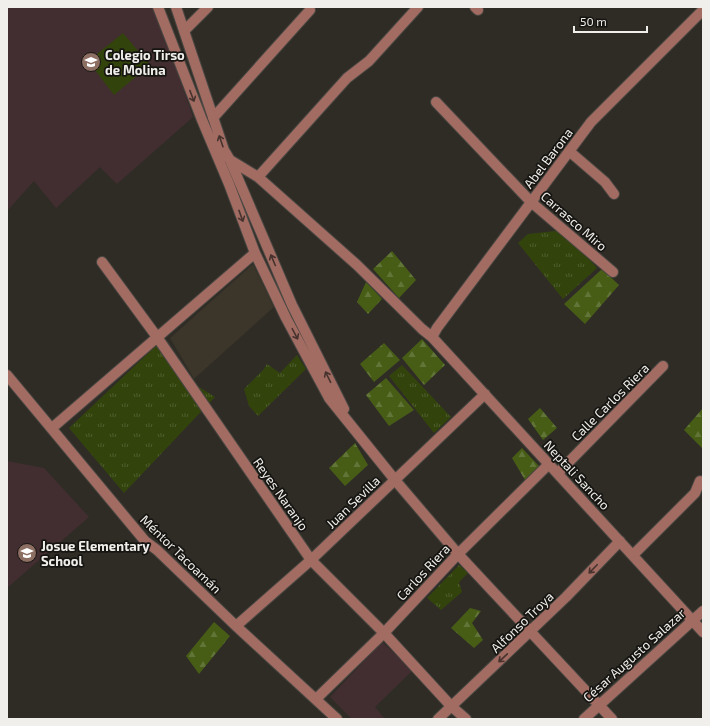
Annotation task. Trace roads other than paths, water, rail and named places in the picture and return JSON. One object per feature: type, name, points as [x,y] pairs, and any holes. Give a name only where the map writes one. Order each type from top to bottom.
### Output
[{"type":"street","points":[[158,7],[255,253],[286,318],[329,398],[395,480],[458,554],[612,719]]},
{"type":"street","points":[[176,7],[224,150],[230,160],[292,305],[352,425]]},
{"type":"street","points":[[184,31],[208,7]]},
{"type":"street","points":[[258,178],[347,78],[369,61],[418,7]]},
{"type":"street","points":[[213,118],[310,10]]},
{"type":"street","name":"Abel Barona","points":[[432,337],[437,328],[591,122],[703,10]]},
{"type":"street","name":"Carrasco Miro","points":[[436,102],[531,202],[613,272]]},
{"type":"street","points":[[569,151],[598,175],[614,194]]},
{"type":"street","name":"Neptali Sancho","points":[[230,160],[258,178],[357,264],[422,329],[432,337],[703,632]]},
{"type":"street","points":[[52,428],[255,253]]},
{"type":"street","name":"Reyes Naranjo","points":[[102,262],[157,338],[311,560],[384,634],[451,706],[466,719]]},
{"type":"street","name":"Calle Carlos Riera","points":[[558,473],[663,366]]},
{"type":"street","name":"Méntor Tacoamán","points":[[7,375],[145,541],[157,550],[236,626],[337,719]]},
{"type":"street","name":"Juan Sevilla","points":[[236,626],[311,560],[485,394]]},
{"type":"street","name":"Carlos Riera","points":[[316,699],[384,634],[458,554],[549,464]]},
{"type":"street","points":[[633,555],[695,493],[700,481]]},
{"type":"street","name":"Alfonso Troya","points":[[438,719],[531,632],[620,541]]},
{"type":"street","name":"César Augusto Salazar","points":[[584,719],[703,611]]},
{"type":"place","name":"Colegio Tirso de Molina","points":[[91,62]]},
{"type":"place","name":"Josue Elementary School","points":[[27,553]]}]
